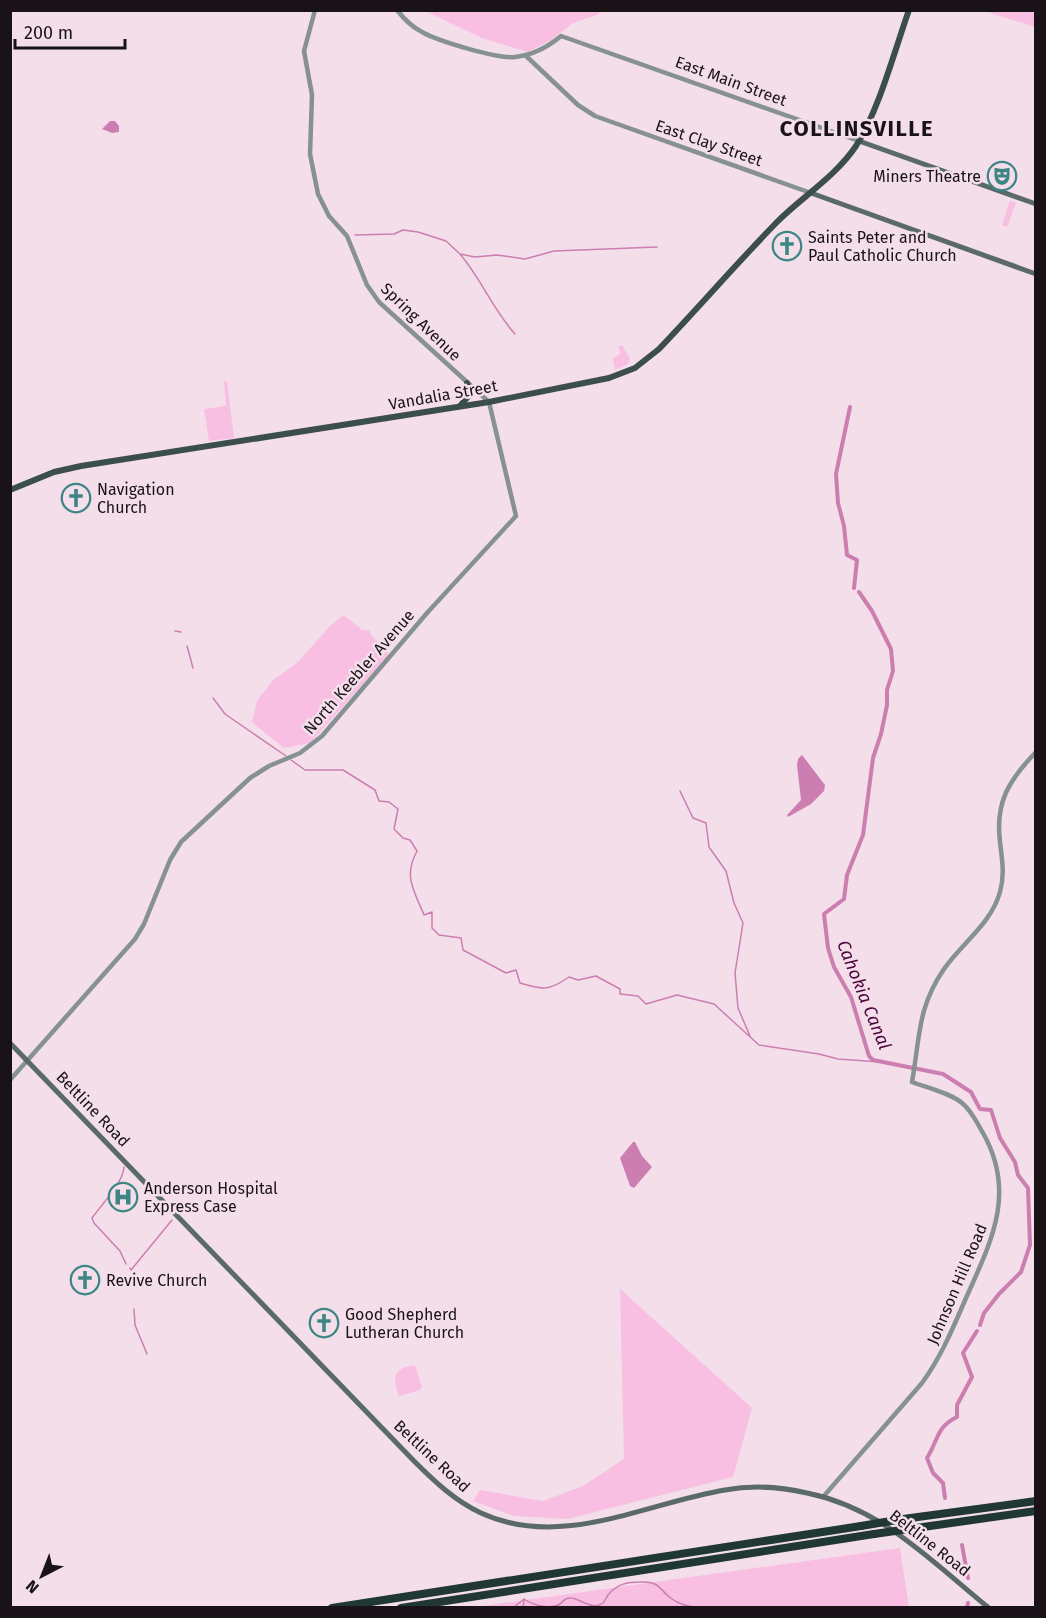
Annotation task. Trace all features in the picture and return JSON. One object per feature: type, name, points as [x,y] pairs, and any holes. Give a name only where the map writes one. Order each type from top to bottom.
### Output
[{"type":"highway","points":[[332,1608],[903,1519],[1035,1501]]},
{"type":"highway","points":[[401,1608],[1035,1511]]},
{"type":"main road","name":"Vandalia Street","points":[[10,490],[54,472],[81,466],[489,402],[625,373],[659,349],[778,221],[841,165],[859,141],[873,111],[909,10]]},
{"type":"main road","name":"East Main Street","points":[[859,141],[1035,204]]},
{"type":"main road","name":"East Clay Street","points":[[811,193],[1035,274]]},
{"type":"main road","points":[[460,406],[470,396],[471,391],[467,382]]},
{"type":"main road","name":"Beltline Road","points":[[10,1043],[414,1461],[443,1489],[470,1507],[490,1517],[512,1523],[550,1527],[588,1523],[736,1488],[785,1489],[823,1497],[857,1508],[891,1527],[989,1608]]},
{"type":"street","name":"Spring Avenue","points":[[315,10],[304,51],[312,95],[310,154],[323,208],[347,236],[371,293],[489,402]]},
{"type":"street","points":[[398,10],[410,24],[427,35],[495,56],[510,58],[525,55]]},
{"type":"street","name":"East Main Street","points":[[525,55],[545,47],[561,36],[859,141]]},
{"type":"street","name":"East Clay Street","points":[[525,55],[578,105],[595,116],[811,193]]},
{"type":"street","name":"North Keebler Avenue","points":[[10,1080],[135,939],[144,924],[170,860],[181,842],[250,778],[269,766],[300,753],[322,736],[427,613],[516,516],[489,402]]},
{"type":"street","name":"Johnson Hill Road","points":[[823,1497],[936,1364],[992,1238],[998,1216],[999,1192],[997,1168],[987,1141],[969,1109],[956,1099],[912,1082],[924,1006],[944,969],[986,921],[997,901],[1003,875],[999,826],[1002,800],[1011,780],[1035,752]]},
{"type":"shaded area","points":[[425,11],[599,11],[599,14],[573,23],[551,40],[528,52],[482,38]]},
{"type":"shaded area","points":[[984,11],[1035,11],[1035,27]]},
{"type":"shaded area","points":[[110,121],[115,121],[119,126],[119,132],[112,133],[102,129]]},
{"type":"shaded area","points":[[1010,201],[1016,203],[1007,227],[1002,225]]},
{"type":"shaded area","points":[[619,346],[623,346],[630,359],[628,364],[615,370],[613,358],[620,354]]},
{"type":"shaded area","points":[[224,381],[227,381],[234,438],[209,441],[204,409],[226,406]]},
{"type":"shaded area","points":[[344,615],[362,630],[369,630],[372,636],[388,651],[388,656],[310,743],[284,748],[252,722],[257,701],[273,680],[298,662],[331,625]]},
{"type":"shaded area","points":[[802,755],[825,785],[824,791],[811,804],[788,817],[787,815],[801,800],[797,765]]},
{"type":"shaded area","points":[[633,1142],[652,1167],[634,1188],[630,1186],[620,1158]]},
{"type":"shaded area","points":[[620,1289],[752,1408],[733,1477],[567,1519],[514,1516],[473,1501],[480,1490],[543,1501],[583,1486],[624,1459]]},
{"type":"shaded area","points":[[415,1365],[422,1387],[420,1390],[399,1396],[395,1384],[398,1371]]},
{"type":"shaded area","points":[[900,1548],[909,1607],[482,1608],[482,1606]]},
{"type":"waterway","points":[[355,235],[394,234],[403,230],[418,232],[446,241],[460,254],[475,257],[497,255],[525,259],[554,251],[657,247]]},
{"type":"waterway","points":[[460,254],[515,334]]},
{"type":"waterway","name":"Cahokia Canal","points":[[850,407],[836,474],[838,503],[844,526],[847,555],[857,560],[854,588]]},
{"type":"waterway","name":"Cahokia Canal","points":[[859,592],[872,611],[891,649],[893,671],[887,690],[887,705],[881,734],[873,758],[863,835],[847,875],[844,899],[824,914],[828,948],[834,967],[851,997],[869,1056],[873,1060],[943,1074],[971,1092],[980,1109],[991,1110],[1000,1138],[1015,1162],[1018,1175],[1028,1188],[1030,1245],[1021,1272],[984,1313],[980,1325]]},
{"type":"waterway","points":[[175,631],[181,632]]},
{"type":"waterway","points":[[187,646],[193,668]]},
{"type":"waterway","points":[[213,698],[225,714],[286,756]]},
{"type":"waterway","points":[[291,760],[305,770],[343,770],[375,790],[379,801],[389,802],[398,809],[394,829],[403,838],[410,840],[417,851],[410,876],[424,915],[432,912],[432,928],[439,935],[461,938],[463,950],[506,973],[516,970],[520,983],[546,988],[569,977],[578,980],[596,976],[620,989],[620,994],[638,996],[646,1004],[677,995],[714,1004],[759,1045],[838,1059],[880,1062]]},
{"type":"waterway","points":[[680,791],[693,818],[706,823],[709,847],[726,871],[734,903],[743,923],[735,973],[738,1008],[750,1036]]},
{"type":"waterway","points":[[124,1167],[120,1180],[92,1218],[120,1251],[126,1264]]},
{"type":"waterway","points":[[130,1268],[131,1270],[172,1220]]},
{"type":"waterway","points":[[134,1309],[135,1325],[147,1354]]},
{"type":"waterway","name":"Cahokia Canal","points":[[945,1498],[943,1483],[933,1473],[927,1458],[941,1430],[957,1417],[957,1405],[972,1377],[963,1353],[977,1331]]},
{"type":"waterway","name":"Cahokia Canal","points":[[962,1545],[968,1578]]},
{"type":"waterway","points":[[524,1599],[547,1607],[556,1606],[569,1598],[595,1606],[603,1603],[611,1591],[623,1584],[647,1582],[656,1585],[678,1603],[699,1608]]},
{"type":"waterway","points":[[513,1608],[524,1599]]},
{"type":"waterway","points":[[523,1608],[524,1600]]},
{"type":"waterway","name":"Cahokia Canal","points":[[967,1608],[968,1603]]},
{"type":"waterway","points":[[770,1608],[776,1608]]},
{"type":"place","name":"Miners Theatre","points":[[1002,176]]},
{"type":"place","name":"Saints Peter and Paul Catholic Church","points":[[787,246]]},
{"type":"place","name":"Navigation Church","points":[[76,498]]},
{"type":"place","name":"Anderson Hospital Express Case","points":[[123,1197]]},
{"type":"place","name":"Revive Church","points":[[85,1280]]},
{"type":"place","name":"Good Shepherd Lutheran Church","points":[[324,1323]]},
{"type":"district","name":"COLLINSVILLE","points":[[857,128]]}]
